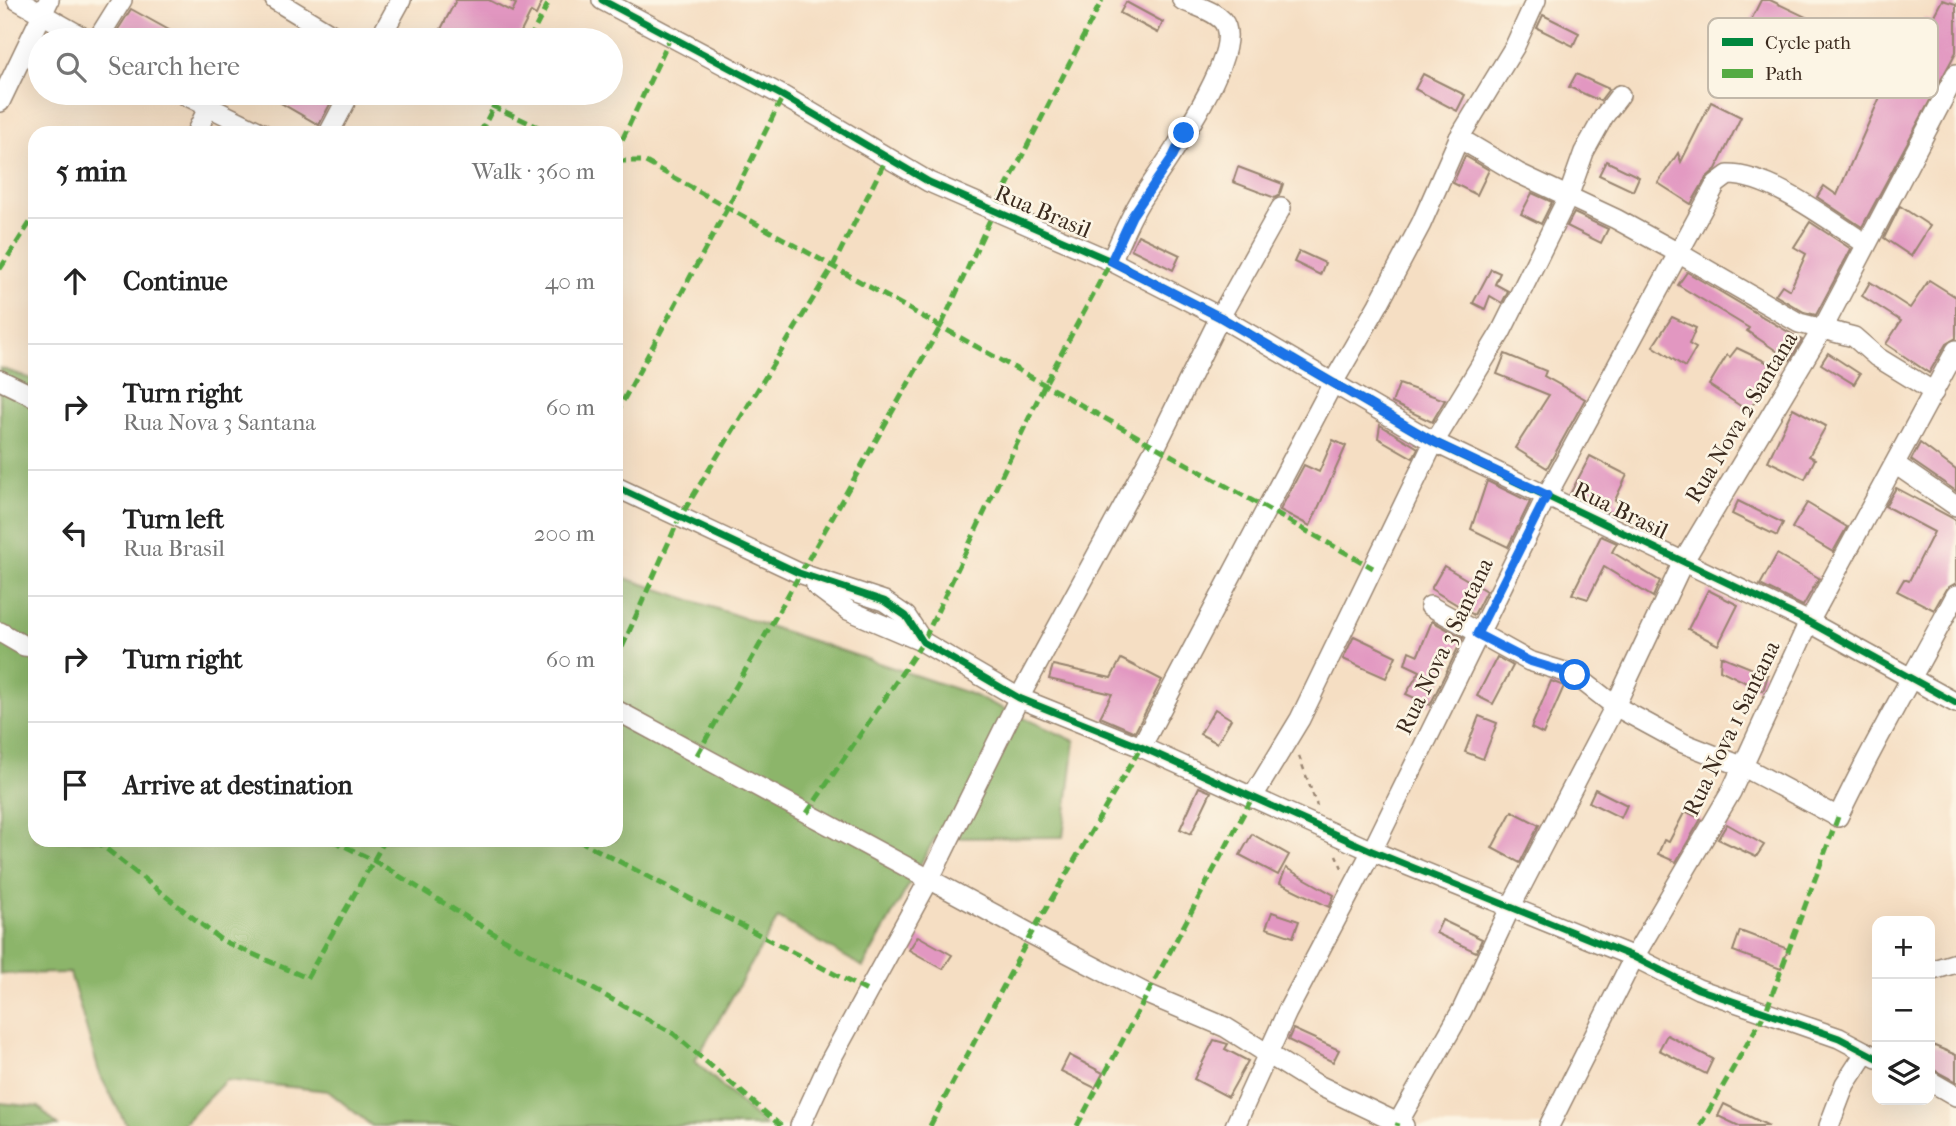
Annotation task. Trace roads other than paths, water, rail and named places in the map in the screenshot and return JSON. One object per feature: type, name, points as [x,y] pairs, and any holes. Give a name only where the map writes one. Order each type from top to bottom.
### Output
[{"type":"street","points":[[18,0],[46,6],[73,28]]},
{"type":"street","points":[[104,28],[122,0]]},
{"type":"street","points":[[275,0],[321,28]]},
{"type":"street","points":[[386,28],[401,0]]},
{"type":"street","name":"Rua Brasil","points":[[602,0],[783,96],[929,182],[1111,261],[1220,317],[1434,442],[1809,622],[1956,703]]},
{"type":"street","points":[[1111,261],[1142,198],[1173,156],[1202,104],[1224,51],[1227,32],[1221,20],[1182,0]]},
{"type":"street","points":[[1141,747],[1334,382],[1421,224],[1459,138],[1515,46],[1536,0]]},
{"type":"street","points":[[35,28],[46,6]]},
{"type":"street","points":[[0,102],[28,44]]},
{"type":"street","name":"Rua Nova 2 Santana","points":[[1401,1125],[1615,706],[1683,562],[1823,328],[1956,74]]},
{"type":"street","points":[[1252,798],[1300,719],[1434,442],[1501,332],[1568,197],[1584,152],[1604,116],[1620,95]]},
{"type":"street","points":[[203,105],[247,126]]},
{"type":"street","points":[[333,126],[344,105]]},
{"type":"street","points":[[199,126],[208,108]]},
{"type":"street","points":[[1459,138],[1518,173],[1680,254],[1799,323],[1854,337],[1877,357],[1934,392]]},
{"type":"street","name":"Rua Nova 3 Santana","points":[[1234,1126],[1547,495],[1721,178],[1728,175],[1759,182],[1788,195],[1867,244]]},
{"type":"street","points":[[800,1126],[836,1049],[930,878],[1019,698],[1156,446],[1220,317],[1281,208]]},
{"type":"street","name":"Rua Nova 1 Santana","points":[[1549,1126],[1634,957],[1744,766],[1809,622],[1956,350]]},
{"type":"street","points":[[0,380],[28,394]]},
{"type":"street","points":[[1895,464],[1956,506]]},
{"type":"street","points":[[623,491],[799,573],[896,607],[906,616],[923,642],[1019,698],[1141,747],[1372,851],[1634,957],[1698,989],[1803,1024],[1872,1055],[1845,1084],[1829,1126]]},
{"type":"street","points":[[1430,606],[1529,661],[1575,675],[1615,706],[1683,743],[1744,766],[1838,817],[1871,747],[1912,681],[1956,595]]},
{"type":"street","points":[[0,632],[28,646]]},
{"type":"street","points":[[623,714],[1104,973],[1225,1027],[1269,1052],[1316,1084],[1401,1125]]},
{"type":"street","points":[[1935,969],[1956,963]]},
{"type":"street","points":[[1935,1084],[1956,1096]]}]
